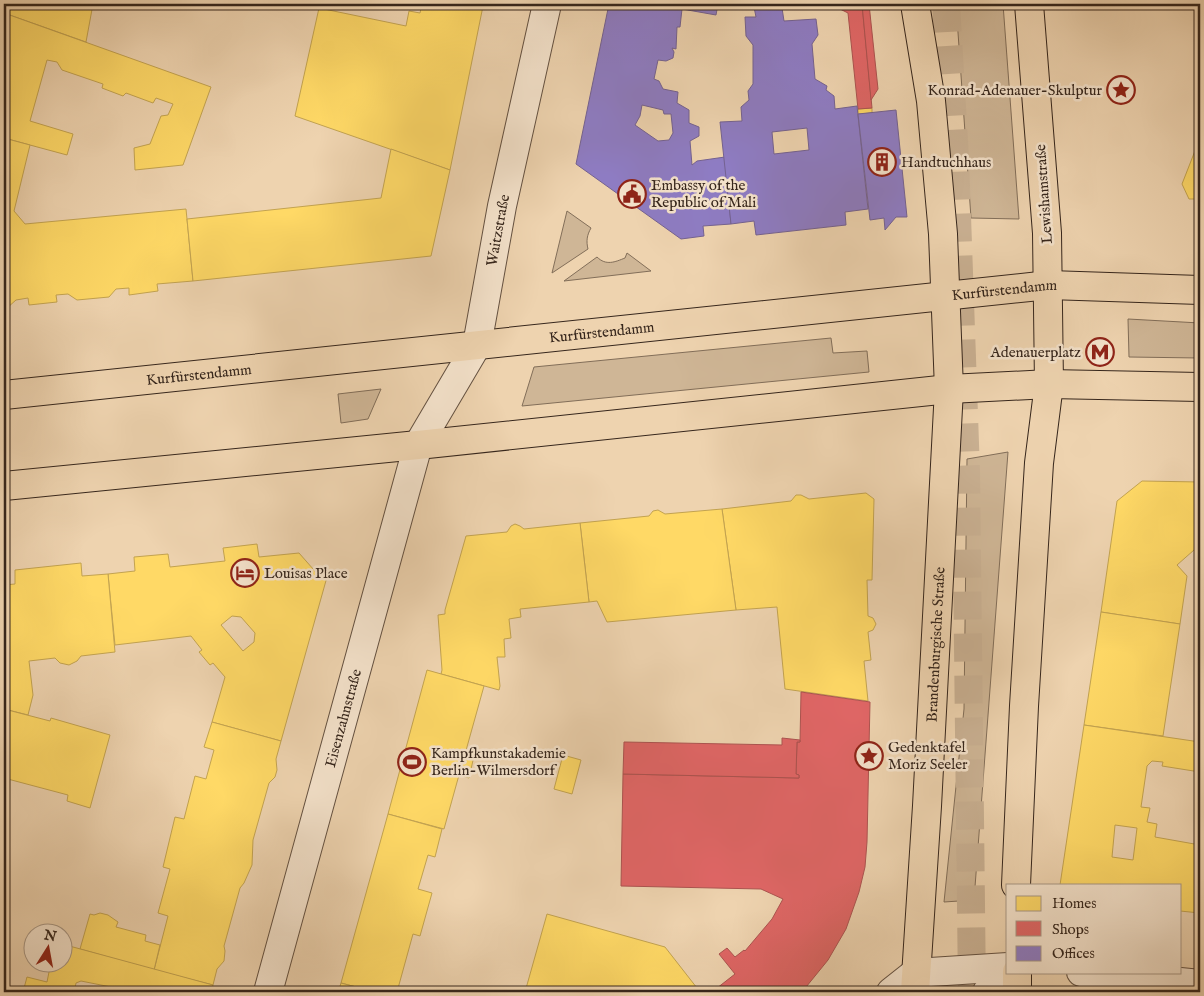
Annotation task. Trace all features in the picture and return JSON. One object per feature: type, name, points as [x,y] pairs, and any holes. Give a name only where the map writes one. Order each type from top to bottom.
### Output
[{"type":"main road","points":[[915,4],[931,101],[943,234],[946,296]]},
{"type":"main road","name":"Lewishamstraße","points":[[1029,4],[1046,227],[1049,384]]},
{"type":"main road","name":"Kurfürstendamm","points":[[4,395],[1048,285],[1200,290]]},
{"type":"main road","name":"Brandenburgische Straße","points":[[915,983],[927,806],[948,389],[946,296]]},
{"type":"main road","points":[[1016,884],[1024,706],[1039,463],[1049,384]]},
{"type":"main road","points":[[4,486],[418,445],[948,389],[1049,384],[1200,388]]},
{"type":"main road","points":[[1016,974],[1018,992]]},
{"type":"street","name":"Waitzstraße","points":[[418,445],[477,345],[502,206],[547,4]]},
{"type":"street","name":"Eisenzahnstraße","points":[[268,992],[418,445]]},
{"type":"street","points":[[892,992],[915,983],[1006,967]]},
{"type":"street","points":[[987,992],[1008,974]]},
{"type":"street","points":[[1101,974],[1200,984]]},
{"type":"shaded area","points":[[956,4],[1003,4],[1019,219],[971,218]]},
{"type":"shaded area","points":[[567,211],[591,228],[587,238],[588,249],[552,273]]},
{"type":"shaded area","points":[[627,253],[651,271],[564,281],[597,257],[604,262],[611,262],[625,258]]},
{"type":"shaded area","points":[[1128,319],[1200,323],[1199,358],[1129,357]]},
{"type":"shaded area","points":[[831,338],[833,353],[867,351],[869,372],[522,406],[534,367]]},
{"type":"shaded area","points":[[381,389],[368,419],[341,423],[338,394]]},
{"type":"shaded area","points":[[1008,452],[974,900],[944,902],[964,709],[967,459]]},
{"type":"building: Homes","points":[[4,4],[93,4],[86,42],[4,13]]},
{"type":"building: Homes","points":[[422,4],[471,4],[483,6],[450,170],[295,116],[319,8],[406,26],[409,11],[420,13]]},
{"type":"building: Homes","points":[[4,13],[211,87],[183,165],[135,170],[134,148],[150,144],[161,116],[168,115],[173,104],[156,98],[153,103],[126,93],[123,96],[102,88],[103,84],[62,70],[57,62],[47,60],[30,121],[73,134],[67,155],[4,138]]},
{"type":"building: Homes","points":[[872,108],[872,113],[858,114],[858,109]]},
{"type":"building: Homes","points":[[4,138],[30,145],[14,211],[25,224],[186,209],[193,281],[157,284],[158,291],[129,295],[129,288],[116,289],[109,297],[77,300],[68,294],[56,295],[57,302],[29,305],[28,298],[16,300],[7,308],[4,308]]},
{"type":"building: Homes","points":[[1200,138],[1200,199],[1189,199],[1182,184]]},
{"type":"building: Homes","points":[[391,149],[450,170],[431,256],[193,281],[187,219],[381,198]]},
{"type":"building: Homes","points":[[1142,481],[1200,482],[1200,558],[1194,550],[1177,565],[1187,576],[1180,624],[1101,612],[1117,501]]},
{"type":"building: Homes","points":[[866,493],[874,499],[872,580],[867,580],[868,616],[873,618],[876,624],[873,630],[868,632],[871,660],[864,661],[868,701],[785,689],[777,607],[736,610],[722,509],[791,501],[796,495],[809,499]]},
{"type":"building: Homes","points":[[722,509],[736,610],[607,622],[597,601],[589,602],[580,523],[649,516],[653,511],[658,510],[665,514]]},
{"type":"building: Homes","points":[[580,523],[589,602],[520,609],[521,617],[509,619],[511,638],[504,639],[505,657],[497,657],[499,690],[441,674],[438,615],[445,614],[466,536],[507,532],[515,524],[524,529]]},
{"type":"building: Homes","points":[[257,544],[259,557],[299,553],[321,578],[327,577],[281,741],[212,722],[225,677],[213,663],[210,665],[199,652],[202,650],[191,636],[115,645],[108,574],[135,571],[134,557],[168,554],[170,567],[225,561],[223,548]],"holes":[[[232,616],[241,617],[255,633],[254,642],[243,651],[221,625]]]},
{"type":"building: Homes","points":[[81,563],[82,576],[108,574],[115,652],[81,656],[77,661],[69,665],[60,663],[55,658],[29,661],[33,695],[28,715],[4,709],[4,585],[15,584],[15,570]]},
{"type":"building: Homes","points":[[1101,612],[1180,624],[1163,736],[1084,725]]},
{"type":"building: Homes","points":[[427,670],[484,686],[465,754],[474,756],[469,778],[459,775],[444,829],[388,814]]},
{"type":"building: Homes","points":[[4,709],[50,721],[51,718],[110,735],[90,808],[67,801],[68,795],[4,778]]},
{"type":"building: Homes","points":[[212,722],[281,741],[276,759],[277,770],[275,777],[269,783],[253,840],[252,865],[240,888],[224,946],[224,961],[217,969],[213,985],[154,970],[168,916],[158,913],[170,869],[163,867],[175,817],[184,819],[195,776],[206,779],[214,750],[204,747]]},
{"type":"building: Homes","points":[[1084,725],[1200,742],[1200,772],[1162,766],[1163,762],[1152,761],[1147,766],[1141,807],[1150,808],[1147,822],[1157,824],[1155,837],[1200,845],[1200,913],[1182,911],[1182,884],[1060,884]],"holes":[[[1115,825],[1137,828],[1133,860],[1112,857]]]},
{"type":"building: Homes","points":[[563,755],[581,760],[572,794],[554,789]]},
{"type":"building: Homes","points":[[388,814],[442,829],[435,857],[428,855],[418,889],[432,893],[420,936],[413,934],[397,992],[375,992],[341,983]]},
{"type":"building: Homes","points":[[100,913],[108,915],[118,922],[116,927],[146,935],[145,941],[160,945],[154,970],[80,949],[90,914]]},
{"type":"building: Homes","points":[[547,914],[665,947],[697,988],[692,992],[525,992]]},
{"type":"building: Homes","points":[[72,947],[213,985],[211,992],[136,992],[81,981],[76,983],[74,992],[23,992],[27,977],[47,982],[49,974],[72,974]]},
{"type":"building: Homes","points":[[341,983],[375,992],[338,992]]},
{"type":"building: Shops","points":[[830,4],[862,4],[872,108],[858,109],[848,13]]},
{"type":"building: Shops","points":[[862,4],[869,4],[878,89],[871,100]]},
{"type":"building: Shops","points":[[801,692],[870,702],[867,842],[865,867],[859,892],[846,929],[828,960],[802,992],[712,992],[735,974],[719,954],[727,948],[735,957],[745,951],[772,919],[783,899],[761,889],[621,886],[623,774],[799,778],[799,775],[796,774],[797,742],[800,742]]},
{"type":"building: Shops","points":[[782,738],[800,740],[800,742],[797,742],[796,774],[799,775],[799,778],[623,774],[624,742],[782,745]]},
{"type":"building: Offices","points":[[609,4],[718,4],[716,15],[682,9],[680,27],[677,27],[676,49],[672,48],[674,52],[673,58],[666,61],[658,60],[654,79],[659,81],[663,89],[678,92],[677,103],[689,110],[689,123],[699,127],[699,136],[690,141],[692,165],[697,161],[725,157],[731,224],[703,226],[704,236],[681,239],[576,164]],"holes":[[[642,105],[663,110],[664,114],[671,114],[673,133],[669,140],[658,141],[635,125],[640,116]]]},
{"type":"building: Offices","points":[[757,4],[764,4],[767,9],[782,8],[784,21],[816,19],[818,35],[812,44],[815,79],[827,86],[826,90],[834,96],[835,109],[857,106],[868,209],[845,212],[846,225],[756,235],[754,221],[731,224],[720,122],[742,121],[741,107],[749,100],[748,91],[753,84],[753,45],[746,36],[745,17],[756,17],[754,7]],"holes":[[[807,128],[809,150],[774,154],[772,132]]]},
{"type":"building: Offices","name":"Handtuchhaus","points":[[896,110],[907,217],[896,217],[885,230],[884,218],[870,220],[858,114]]},
{"type":"tunnel","points":[[946,4],[955,159],[966,472],[972,992]]},
{"type":"place","name":"Konrad-Adenauer-Skulptur","points":[[1121,90]]},
{"type":"place","name":"Handtuchhaus","points":[[882,162]]},
{"type":"place","name":"Embassy of the Republic of Mali","points":[[632,194]]},
{"type":"place","name":"Adenauerplatz","points":[[1100,352]]},
{"type":"place","name":"Louisas Place","points":[[245,573]]},
{"type":"place","name":"Gedenktafel Moriz Seeler","points":[[869,756]]},
{"type":"place","name":"Kampfkunstakademie Berlin-Wilmersdorf","points":[[412,762]]}]
